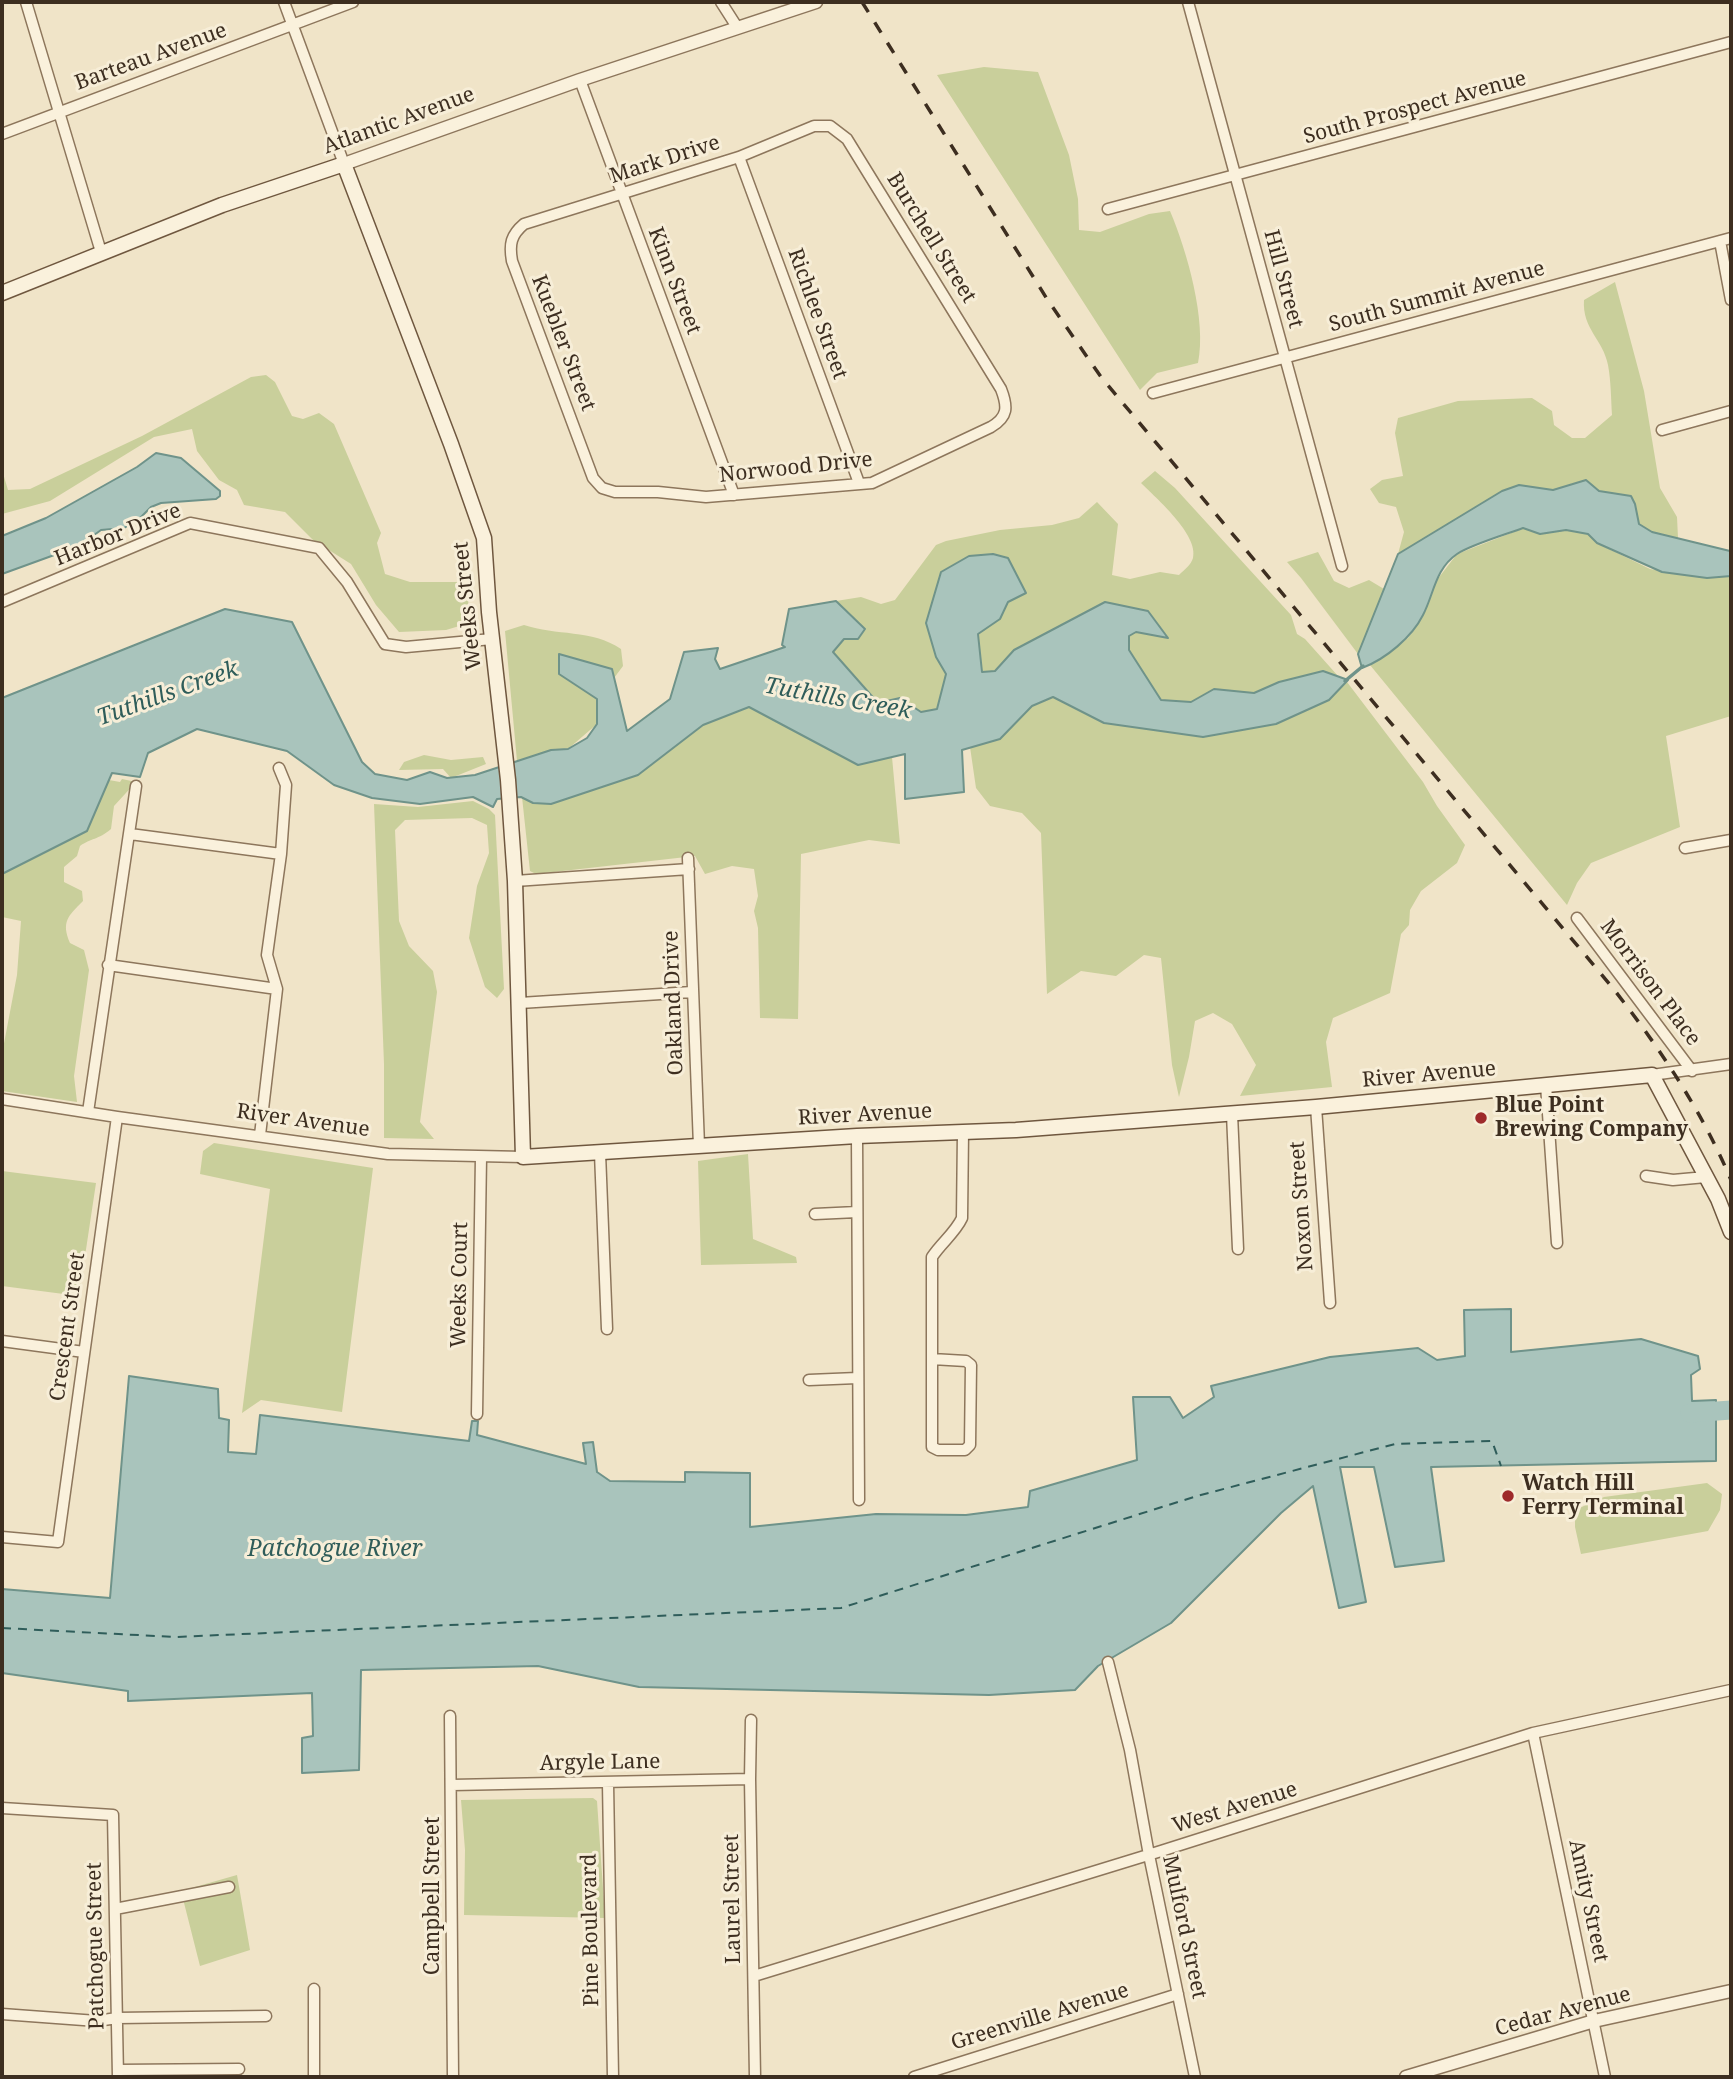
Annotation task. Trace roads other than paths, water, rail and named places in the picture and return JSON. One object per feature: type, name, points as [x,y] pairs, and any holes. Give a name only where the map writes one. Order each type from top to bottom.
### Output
[{"type":"main road","name":"Atlantic Avenue","points":[[2,293],[222,205],[344,164]]},
{"type":"main road","name":"Weeks Street","points":[[344,164],[484,538],[508,780],[515,881],[523,1157]]},
{"type":"main road","name":"River Avenue","points":[[523,1157],[1232,1114],[1652,1075]]},
{"type":"main road","points":[[1652,1075],[1706,1177],[1731,1232]]},
{"type":"street","points":[[26,2],[101,252]]},
{"type":"street","name":"Weeks Street","points":[[284,2],[344,164]]},
{"type":"street","name":"Barteau Avenue","points":[[2,134],[353,2]]},
{"type":"street","points":[[720,2],[737,27]]},
{"type":"street","name":"Atlantic Avenue","points":[[344,164],[580,80],[816,2]]},
{"type":"street","name":"Hill Street","points":[[1188,2],[1342,566]]},
{"type":"street","name":"South Prospect Avenue","points":[[1108,209],[1731,42]]},
{"type":"street","name":"Kinn Street","points":[[580,80],[734,495]]},
{"type":"street","name":"Mark Drive","points":[[524,224],[739,157],[814,126]]},
{"type":"street","name":"Burchell Street","points":[[814,126],[830,126],[847,139],[1001,389]]},
{"type":"street","name":"Richlee Street","points":[[739,157],[859,484]]},
{"type":"street","name":"Kuebler Street","points":[[524,224],[514,233],[509,246],[512,261],[593,478]]},
{"type":"street","points":[[1726,240],[1731,300]]},
{"type":"street","name":"South Summit Avenue","points":[[1153,393],[1726,240]]},
{"type":"street","name":"Norwood Drive","points":[[593,478],[602,488],[615,492],[658,492],[706,497],[872,483],[1001,421],[1007,412],[1001,389]]},
{"type":"street","points":[[1662,430],[1731,411]]},
{"type":"street","name":"Harbor Drive","points":[[2,601],[190,523],[319,548],[347,582],[385,644],[411,647],[492,639]]},
{"type":"street","points":[[260,1135],[277,989],[267,956],[281,854],[286,785],[279,768]]},
{"type":"street","points":[[88,1112],[136,786]]},
{"type":"street","points":[[130,834],[281,854]]},
{"type":"street","points":[[1685,848],[1731,840]]},
{"type":"street","name":"Oakland Drive","points":[[515,881],[688,863],[699,1146]]},
{"type":"street","name":"Morrison Place","points":[[1577,918],[1692,1071]]},
{"type":"street","points":[[108,965],[277,989]]},
{"type":"street","points":[[520,1003],[692,992]]},
{"type":"street","name":"River Avenue","points":[[1652,1075],[1731,1064]]},
{"type":"street","points":[[1546,1086],[1558,1243]]},
{"type":"street","name":"River Avenue","points":[[2,1099],[388,1154],[523,1157]]},
{"type":"street","name":"Noxon Street","points":[[1316,1107],[1329,1303]]},
{"type":"street","points":[[1232,1114],[1238,1249]]},
{"type":"street","name":"Crescent Street","points":[[2,1537],[58,1542],[117,1117]]},
{"type":"street","points":[[932,1359],[966,1362],[971,1365],[970,1445],[965,1450],[939,1450],[932,1447],[932,1359],[932,1258],[962,1218],[963,1132]]},
{"type":"street","points":[[857,1136],[859,1500]]},
{"type":"street","points":[[600,1153],[607,1329]]},
{"type":"street","name":"Weeks Court","points":[[477,1414],[481,1157]]},
{"type":"street","points":[[1646,1176],[1673,1180],[1706,1177]]},
{"type":"street","points":[[815,1214],[857,1212]]},
{"type":"street","points":[[2,1341],[84,1352]]},
{"type":"street","points":[[809,1380],[858,1378]]},
{"type":"street","name":"Mulford Street","points":[[1108,1662],[1130,1750],[1195,2077]]},
{"type":"street","name":"West Avenue","points":[[754,1976],[1149,1855],[1533,1733],[1731,1689]]},
{"type":"street","name":"Campbell Street","points":[[450,1716],[453,2077]]},
{"type":"street","name":"Laurel Street","points":[[751,1720],[755,2077]]},
{"type":"street","name":"Amity Street","points":[[1533,1733],[1605,2077]]},
{"type":"street","name":"Argyle Lane","points":[[452,1785],[750,1779]]},
{"type":"street","name":"Pine Boulevard","points":[[608,1783],[613,2077]]},
{"type":"street","name":"Patchogue Street","points":[[2,1808],[113,1815],[118,2074]]},
{"type":"street","points":[[114,1909],[229,1886]]},
{"type":"street","points":[[314,1989],[314,2077]]},
{"type":"street","name":"Cedar Avenue","points":[[1406,2077],[1594,2021],[1731,1991]]},
{"type":"street","name":"Greenville Avenue","points":[[914,2077],[1178,1994]]},
{"type":"street","points":[[2,2014],[97,2021],[117,2018],[266,2016]]},
{"type":"street","points":[[118,2074],[239,2069]]},
{"type":"water","points":[[156,453],[181,458],[220,491],[220,496],[216,499],[161,503],[151,507],[138,520],[124,528],[101,530],[79,546],[2,574],[2,536],[46,518],[137,467]]},
{"type":"water","points":[[1586,480],[1599,491],[1631,496],[1639,524],[1652,532],[1730,551],[1731,576],[1707,578],[1662,572],[1597,543],[1588,534],[1566,530],[1540,534],[1523,528],[1471,547],[1450,560],[1439,574],[1423,615],[1412,631],[1389,653],[1362,668],[1358,654],[1398,554],[1502,491],[1519,485],[1553,490]]},
{"type":"water","points":[[993,554],[1008,558],[1026,593],[1008,602],[1000,619],[978,634],[982,672],[995,671],[1014,650],[1105,602],[1148,611],[1168,638],[1136,632],[1129,636],[1129,650],[1161,700],[1191,702],[1214,689],[1254,693],[1279,682],[1323,671],[1348,680],[1329,700],[1276,724],[1203,737],[1104,723],[1053,697],[1032,706],[1000,739],[962,750],[964,792],[905,799],[905,754],[858,765],[749,707],[703,725],[638,775],[551,804],[533,803],[521,797],[497,799],[493,807],[473,797],[420,804],[372,798],[334,785],[287,751],[197,729],[148,753],[140,777],[112,773],[87,831],[2,874],[2,698],[225,609],[292,622],[362,762],[375,774],[407,780],[430,772],[447,778],[475,775],[551,750],[568,749],[587,738],[597,724],[597,699],[559,674],[559,654],[612,669],[627,731],[670,699],[684,652],[718,648],[715,659],[720,669],[785,647],[782,645],[789,609],[836,601],[865,629],[858,639],[844,639],[833,652],[878,703],[900,698],[921,712],[937,709],[946,674],[936,657],[926,623],[941,572],[969,556]]},
{"type":"water","name":"Patchogue River","points":[[1511,1309],[1511,1352],[1641,1339],[1698,1356],[1700,1369],[1691,1375],[1692,1401],[1716,1400],[1716,1461],[1431,1467],[1444,1561],[1395,1567],[1374,1467],[1340,1467],[1366,1602],[1339,1608],[1313,1486],[1281,1513],[1171,1623],[1098,1666],[1075,1690],[989,1695],[639,1687],[538,1666],[361,1670],[359,1770],[302,1773],[302,1738],[313,1736],[312,1693],[128,1701],[128,1691],[2,1673],[2,1589],[110,1598],[129,1376],[218,1389],[219,1418],[229,1420],[228,1452],[256,1454],[260,1415],[469,1441],[472,1421],[478,1421],[477,1435],[586,1464],[583,1443],[593,1442],[597,1472],[610,1481],[685,1482],[685,1472],[750,1473],[750,1527],[876,1514],[966,1515],[1028,1507],[1030,1491],[1137,1460],[1133,1397],[1170,1397],[1183,1418],[1214,1397],[1211,1386],[1330,1357],[1418,1348],[1437,1360],[1465,1356],[1464,1310]]},
{"type":"waterway","name":"Tuthills Creek","points":[[1345,681],[1363,666]]},
{"type":"waterway","points":[[1690,1413],[1731,1410]]},
{"type":"railway","points":[[862,2],[1047,299],[1101,377],[1612,987],[1678,1079],[1731,1180]]},
{"type":"place","name":"Blue Point Brewing Company","points":[[1481,1118]]},
{"type":"place","name":"Watch Hill Ferry Terminal","points":[[1508,1496]]}]
